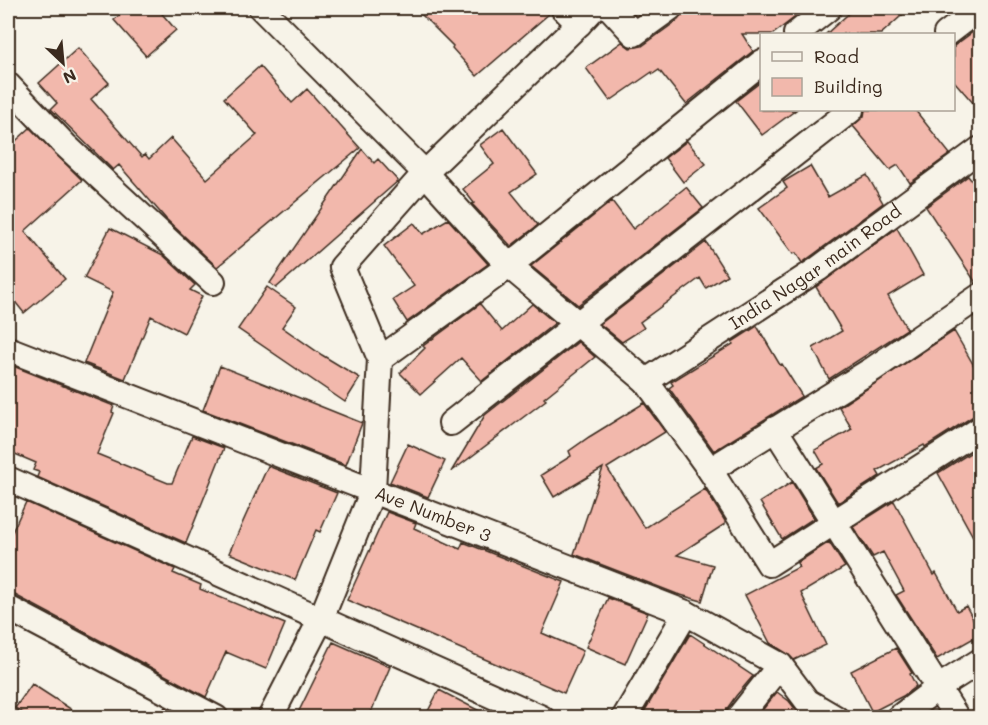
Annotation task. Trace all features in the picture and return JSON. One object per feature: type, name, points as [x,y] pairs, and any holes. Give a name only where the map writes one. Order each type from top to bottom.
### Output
[{"type":"street","points":[[261,8],[425,173],[509,266],[646,381],[711,470],[769,564],[981,429]]},
{"type":"street","points":[[610,8],[634,34],[670,8]]},
{"type":"street","points":[[797,33],[829,8]]},
{"type":"street","points":[[947,33],[980,8]]},
{"type":"street","points":[[270,717],[321,619],[374,490],[380,359],[342,267],[425,173],[579,13]]},
{"type":"street","points":[[380,359],[509,266],[760,64]]},
{"type":"street","points":[[8,85],[65,145],[213,282]]},
{"type":"street","points":[[451,423],[850,111]]},
{"type":"street","name":"India Nagar main Road","points":[[646,381],[818,269],[981,149]]},
{"type":"street","points":[[711,470],[873,369],[981,296]]},
{"type":"street","name":"Ave Number 3","points":[[8,349],[686,613],[780,665],[807,701],[836,717]]},
{"type":"street","points":[[775,429],[957,717]]},
{"type":"street","points":[[11,486],[542,717]]},
{"type":"street","points":[[8,608],[216,717]]},
{"type":"street","points":[[624,717],[686,613]]},
{"type":"street","points":[[898,717],[939,687],[981,661]]},
{"type":"street","points":[[738,717],[780,665]]},
{"type":"building","points":[[127,8],[157,8],[176,30],[146,56],[114,20]]},
{"type":"building","points":[[415,8],[549,8],[550,13],[477,76],[452,48],[453,46]]},
{"type":"building","points":[[684,8],[807,8],[774,33],[742,34],[753,51],[686,104],[659,70],[653,74],[652,72],[610,101],[586,68],[622,42],[630,48],[642,46],[683,14]]},
{"type":"building","points":[[855,8],[910,8],[882,33],[827,33]]},
{"type":"building","points":[[981,26],[981,112],[955,82],[955,45]]},
{"type":"building","points":[[78,48],[109,83],[91,99],[142,157],[145,154],[149,159],[171,138],[207,179],[257,135],[224,98],[260,66],[292,103],[307,89],[360,148],[217,267],[166,219],[119,165],[113,170],[51,109],[57,103],[39,83]]},
{"type":"building","points":[[760,83],[760,111],[795,111],[762,135],[736,101]]},
{"type":"building","points":[[865,111],[916,111],[950,154],[910,183],[898,165],[890,170],[853,126],[864,116]]},
{"type":"building","points":[[30,128],[82,180],[25,231],[65,279],[24,313],[8,293],[8,148]]},
{"type":"building","points":[[503,128],[537,174],[511,192],[538,225],[511,246],[472,204],[474,203],[463,189],[494,164],[480,145]]},
{"type":"building","points":[[687,141],[706,164],[683,182],[665,158]]},
{"type":"building","points":[[362,149],[374,163],[378,159],[398,181],[276,288],[270,283]]},
{"type":"building","points":[[810,166],[828,197],[867,175],[883,203],[802,263],[759,208],[787,188],[783,182]]},
{"type":"building","points":[[981,175],[981,282],[976,283],[926,207],[968,176],[972,181]]},
{"type":"building","points":[[686,187],[703,208],[578,305],[531,266],[612,201],[633,229]]},
{"type":"building","points":[[448,219],[488,264],[407,322],[393,300],[414,286],[384,246],[414,223],[423,234]]},
{"type":"building","points":[[110,228],[163,255],[195,285],[190,290],[202,296],[184,333],[151,316],[125,379],[84,363],[113,292],[84,278]]},
{"type":"building","points":[[897,228],[923,275],[888,296],[907,329],[829,379],[813,348],[842,331],[816,287]]},
{"type":"building","points":[[706,242],[727,275],[706,288],[700,278],[640,322],[644,328],[622,342],[600,324]]},
{"type":"building","points":[[267,287],[296,307],[282,327],[360,378],[345,402],[238,329]]},
{"type":"building","points":[[480,304],[502,331],[532,304],[555,323],[482,381],[461,358],[421,394],[400,373],[425,348],[423,346]]},
{"type":"building","points":[[757,326],[802,396],[714,451],[669,388],[673,385],[671,382],[733,344],[732,342]]},
{"type":"building","points":[[954,331],[981,378],[981,415],[972,417],[925,447],[924,445],[877,471],[880,476],[838,503],[816,468],[823,464],[815,450],[852,429],[839,407]]},
{"type":"building","points":[[578,342],[595,357],[544,398],[546,400],[451,472],[485,415]]},
{"type":"building","points":[[8,364],[114,406],[112,412],[114,413],[97,454],[168,483],[172,483],[192,436],[224,448],[186,543],[37,477],[39,472],[33,470],[36,463],[8,451]]},
{"type":"building","points":[[220,366],[362,423],[346,465],[203,410]]},
{"type":"building","points":[[644,403],[665,432],[607,468],[645,528],[705,489],[725,524],[677,555],[713,565],[702,601],[677,594],[574,554],[603,468],[554,497],[541,475],[571,456],[569,451],[589,437]]},
{"type":"building","points":[[408,444],[445,461],[428,497],[390,482]]},
{"type":"building","points":[[981,446],[981,551],[938,473]]},
{"type":"building","points":[[268,466],[337,493],[320,532],[316,530],[295,580],[229,553]]},
{"type":"building","points":[[792,482],[814,518],[782,539],[760,502]]},
{"type":"building","points":[[894,501],[934,575],[936,573],[957,611],[966,606],[981,634],[937,659],[896,595],[904,591],[883,552],[873,557],[853,527]]},
{"type":"building","points":[[26,502],[175,569],[173,573],[201,585],[200,589],[285,624],[266,669],[226,652],[206,697],[15,595],[8,594],[8,541]]},
{"type":"building","points":[[387,512],[416,523],[414,528],[460,549],[463,542],[564,582],[542,633],[583,651],[564,693],[347,600]]},
{"type":"building","points":[[829,542],[845,567],[801,593],[826,645],[794,660],[770,643],[745,595],[799,567],[797,563]]},
{"type":"building","points":[[608,598],[648,613],[625,664],[586,647]]},
{"type":"building","points":[[690,634],[753,676],[721,717],[641,717]]},
{"type":"building","points":[[333,642],[390,667],[369,717],[296,717]]},
{"type":"building","points":[[896,648],[912,673],[910,674],[916,686],[903,696],[872,712],[851,671]]},
{"type":"building","points":[[32,684],[83,717],[29,717],[15,708]]},
{"type":"building","points":[[439,690],[491,717],[425,717]]},
{"type":"building","points":[[777,692],[807,717],[766,717],[760,713]]},
{"type":"building","points":[[165,707],[185,717],[158,717]]}]
